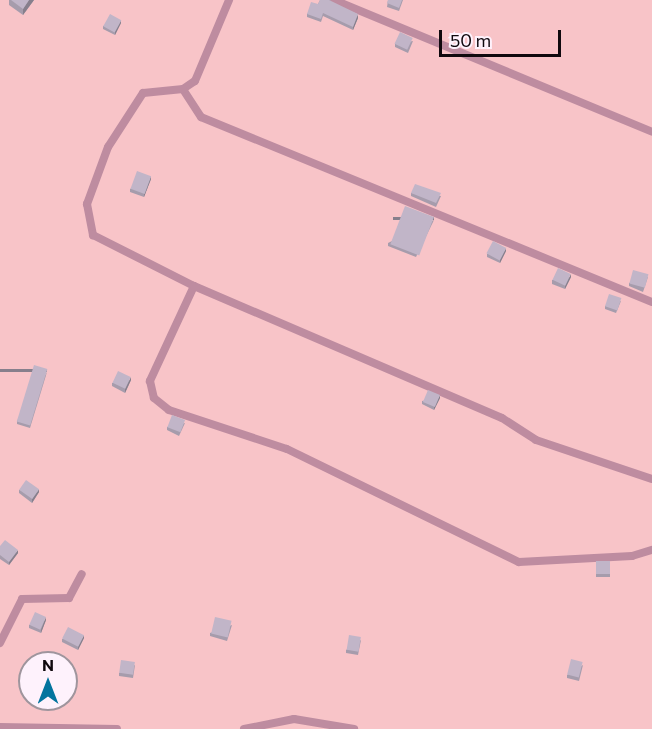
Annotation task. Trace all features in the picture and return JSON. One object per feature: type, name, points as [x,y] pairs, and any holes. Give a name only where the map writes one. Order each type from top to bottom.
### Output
[{"type":"lane","points":[[229,0],[195,81],[183,89],[143,93],[108,147],[87,204],[93,235],[195,286],[502,418],[536,440],[652,479]]},
{"type":"lane","points":[[333,0],[652,132]]},
{"type":"lane","points":[[183,89],[201,117],[652,302]]},
{"type":"lane","points":[[195,286],[150,381],[154,398],[170,410],[287,449],[519,562],[632,556],[652,550]]},
{"type":"lane","points":[[0,643],[22,599],[69,598],[82,573]]},
{"type":"lane","points":[[244,729],[294,719],[354,729]]},
{"type":"lane","points":[[0,727],[117,729]]},
{"type":"shaded area","points":[[0,0],[652,0],[652,729],[0,729]]},
{"type":"building","points":[[11,0],[29,0],[23,9]]},
{"type":"building","points":[[320,0],[329,0],[358,14],[353,27],[323,13],[321,19],[307,14],[311,2],[318,4]]},
{"type":"building","points":[[388,0],[402,0],[399,8],[387,3]]},
{"type":"building","points":[[110,14],[121,20],[115,33],[103,26]]},
{"type":"building","points":[[400,32],[413,38],[407,50],[395,44]]},
{"type":"building","points":[[137,171],[151,176],[145,194],[131,189]]},
{"type":"building","points":[[415,184],[441,193],[436,203],[411,193]]},
{"type":"building","points":[[405,206],[434,217],[419,255],[390,244]]},
{"type":"building","points":[[493,241],[506,248],[500,260],[486,253]]},
{"type":"building","points":[[558,268],[571,274],[565,286],[553,280]]},
{"type":"building","points":[[633,270],[648,274],[645,288],[629,284]]},
{"type":"building","points":[[609,294],[621,298],[617,310],[605,306]]},
{"type":"building","points":[[34,365],[47,369],[30,426],[17,421]]},
{"type":"building","points":[[118,371],[131,377],[125,389],[113,383]]},
{"type":"building","points":[[428,390],[440,395],[435,407],[423,402]]},
{"type":"building","points":[[172,415],[185,420],[180,432],[167,427]]},
{"type":"building","points":[[26,480],[39,489],[32,499],[19,490]]},
{"type":"building","points":[[5,540],[18,550],[9,562],[0,555],[0,546]]},
{"type":"building","points":[[596,561],[610,561],[610,574],[596,574]]},
{"type":"building","points":[[35,612],[46,617],[40,630],[29,625]]},
{"type":"building","points":[[215,617],[232,621],[228,637],[211,634]]},
{"type":"building","points":[[68,627],[84,635],[78,647],[62,639]]},
{"type":"building","points":[[349,635],[361,637],[359,652],[347,650]]},
{"type":"building","points":[[571,659],[583,662],[579,677],[567,675]]},
{"type":"building","points":[[121,660],[135,662],[133,675],[119,673]]}]
